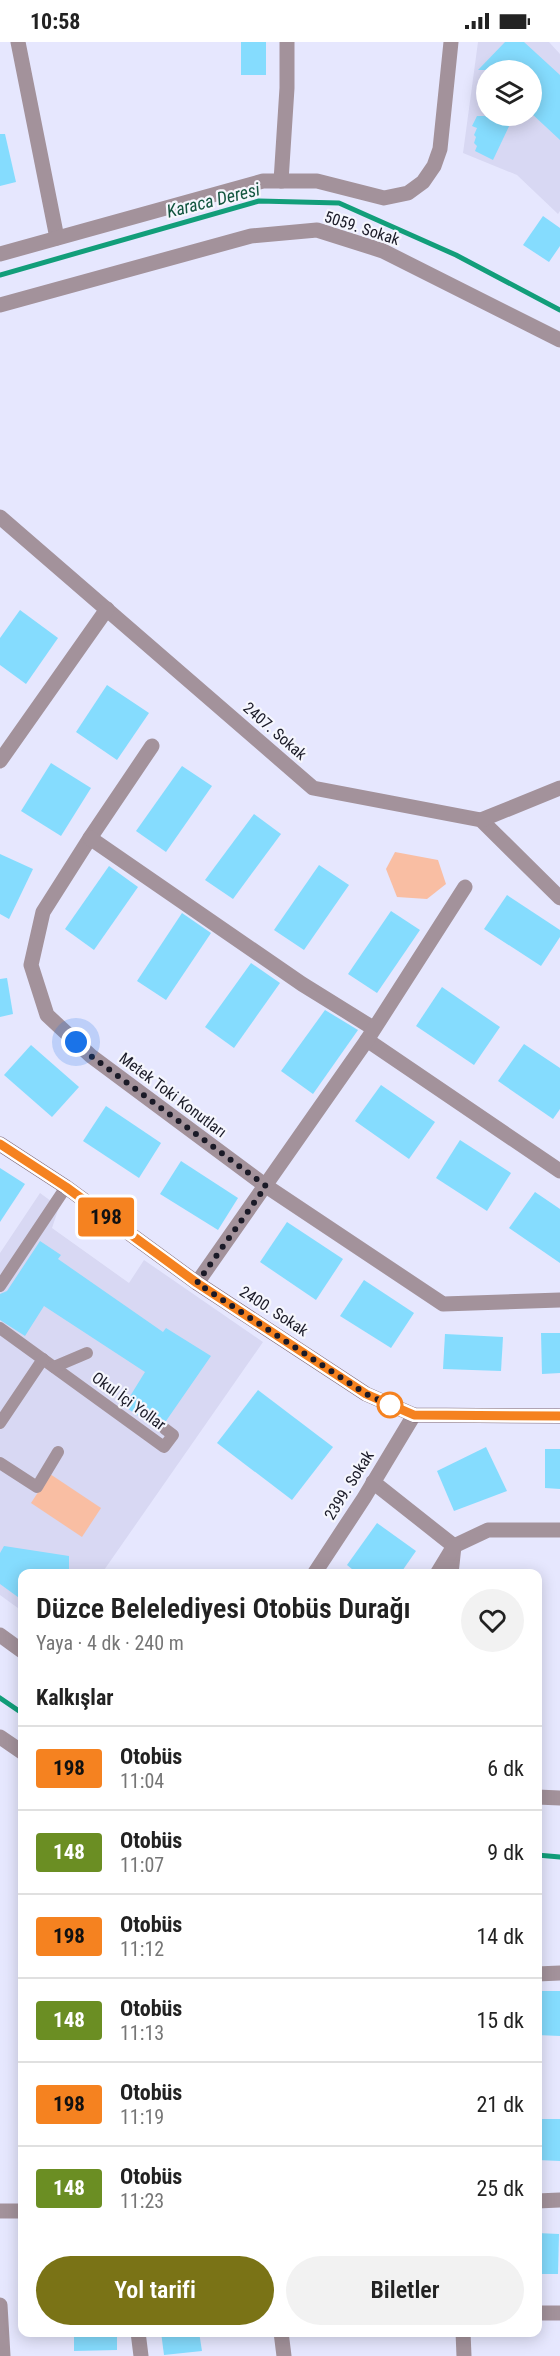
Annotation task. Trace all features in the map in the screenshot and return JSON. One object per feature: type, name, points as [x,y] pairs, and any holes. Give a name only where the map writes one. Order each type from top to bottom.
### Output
[{"type":"main road","name":"2400. Sokak","points":[[0,1144],[66,1187],[197,1283],[366,1394],[414,1415],[560,1416]]},
{"type":"street","points":[[18,42],[57,238]]},
{"type":"street","points":[[281,181],[287,88],[287,42]]},
{"type":"street","points":[[0,254],[263,180],[317,181],[384,198],[408,193],[423,182],[434,166],[440,149],[451,42]]},
{"type":"street","name":"5059. Sokak","points":[[0,305],[251,236],[317,231],[383,251],[560,340]]},
{"type":"street","name":"2407. Sokak","points":[[0,517],[313,788],[481,820]]},
{"type":"street","points":[[0,761],[107,609]]},
{"type":"street","name":"Metek Toki Konutları","points":[[152,746],[43,912],[31,965],[46,1015],[91,1056],[266,1186],[443,1304],[560,1300]]},
{"type":"street","points":[[560,788],[481,820],[560,898]]},
{"type":"street","points":[[90,838],[303,984],[560,1172]]},
{"type":"street","points":[[197,1283],[370,1034],[465,887]]},
{"type":"street","points":[[0,1286],[66,1187]]},
{"type":"street","name":"Okul İçi Yollar","points":[[0,1328],[164,1447],[173,1435],[165,1429]]},
{"type":"street","name":"Okul İçi Yollar","points":[[54,1366],[87,1353]]},
{"type":"street","points":[[0,1423],[43,1359]]},
{"type":"street","name":"2399. Sokak","points":[[317,1569],[414,1415]]},
{"type":"street","points":[[0,1463],[37,1487],[58,1452]]},
{"type":"street","points":[[373,1482],[454,1546]]},
{"type":"street","points":[[440,1569],[454,1546],[488,1530],[560,1530]]},
{"type":"street","points":[[452,1569],[454,1546]]},
{"type":"street","points":[[0,1635],[18,1648]]},
{"type":"street","points":[[0,1737],[18,1749]]},
{"type":"street","points":[[542,1797],[560,1798]]},
{"type":"street","points":[[542,1974],[560,1973]]},
{"type":"street","points":[[542,2201],[560,2200]]},
{"type":"street","points":[[0,2211],[18,2211]]},
{"type":"street","points":[[0,2305],[3,2356]]},
{"type":"street","points":[[542,2313],[560,2313]]},
{"type":"street","points":[[139,2337],[141,2356]]},
{"type":"street","points":[[282,2337],[284,2356]]},
{"type":"street","points":[[463,2337],[464,2356]]},
{"type":"shaded area","points":[[478,42],[549,42],[560,54],[560,211],[558,214],[517,175],[463,153]]},
{"type":"shaded area","points":[[395,852],[438,860],[446,884],[427,899],[397,897],[386,869]]},
{"type":"shaded area","points":[[40,1193],[59,1207],[52,1228],[129,1283],[144,1260],[263,1342],[105,1569],[18,1569],[18,1608],[0,1595],[0,1253]]},
{"type":"shaded area","points":[[50,1474],[101,1508],[82,1537],[31,1503]]},
{"type":"building","points":[[241,42],[266,42],[266,75],[241,75]]},
{"type":"building","points":[[505,42],[524,42],[560,75],[560,140],[542,123],[542,60],[488,60]]},
{"type":"building","points":[[476,118],[476,126],[509,126],[493,160],[475,151],[477,146],[474,143],[476,137],[474,135],[477,128],[472,126]]},
{"type":"building","points":[[0,134],[5,134],[16,182],[0,186]]},
{"type":"building","points":[[543,216],[560,228],[560,246],[549,262],[523,245]]},
{"type":"building","points":[[20,610],[58,638],[26,684],[0,665],[0,638]]},
{"type":"building","points":[[107,685],[149,713],[117,760],[76,732]]},
{"type":"building","points":[[51,763],[91,788],[61,836],[21,811]]},
{"type":"building","points":[[182,766],[212,786],[166,852],[136,831]]},
{"type":"building","points":[[254,814],[281,834],[233,899],[205,880]]},
{"type":"building","points":[[0,854],[33,869],[9,919],[0,914]]},
{"type":"building","points":[[319,865],[349,885],[304,950],[274,930]]},
{"type":"building","points":[[109,866],[138,887],[94,950],[65,929]]},
{"type":"building","points":[[507,895],[560,930],[560,937],[541,966],[484,929]]},
{"type":"building","points":[[391,911],[420,930],[377,993],[348,974]]},
{"type":"building","points":[[182,913],[211,933],[166,1000],[137,981]]},
{"type":"building","points":[[251,963],[280,983],[234,1048],[205,1027]]},
{"type":"building","points":[[7,978],[13,1014],[0,1017],[0,979]]},
{"type":"building","points":[[442,987],[500,1027],[474,1065],[416,1026]]},
{"type":"building","points":[[325,1010],[358,1030],[313,1094],[281,1071]]},
{"type":"building","points":[[524,1044],[560,1068],[560,1109],[553,1119],[498,1081]]},
{"type":"building","points":[[31,1045],[79,1087],[52,1117],[4,1075]]},
{"type":"building","points":[[381,1085],[435,1122],[409,1159],[355,1121]]},
{"type":"building","points":[[106,1106],[161,1143],[139,1178],[83,1141]]},
{"type":"building","points":[[460,1140],[511,1173],[487,1211],[436,1178]]},
{"type":"building","points":[[181,1161],[238,1198],[218,1230],[160,1194]]},
{"type":"building","points":[[0,1168],[25,1184],[0,1222]]},
{"type":"building","points":[[535,1192],[560,1209],[560,1263],[509,1228]]},
{"type":"building","points":[[287,1222],[343,1259],[316,1300],[260,1262]]},
{"type":"building","points":[[40,1241],[61,1255],[58,1259],[163,1332],[166,1328],[211,1356],[166,1421],[159,1424],[157,1429],[124,1406],[145,1372],[44,1306],[25,1336],[0,1320],[0,1294],[7,1291]]},
{"type":"building","points":[[364,1280],[414,1313],[391,1348],[340,1316]]},
{"type":"building","points":[[541,1333],[560,1333],[560,1373],[542,1374]]},
{"type":"building","points":[[445,1334],[503,1337],[501,1371],[443,1369]]},
{"type":"building","points":[[258,1390],[333,1447],[292,1500],[217,1443]]},
{"type":"building","points":[[486,1447],[507,1491],[454,1511],[437,1471]]},
{"type":"building","points":[[545,1449],[560,1449],[560,1489],[545,1488]]},
{"type":"building","points":[[377,1523],[416,1551],[403,1569],[352,1569],[347,1565]]},
{"type":"building","points":[[4,1546],[69,1556],[69,1569],[18,1569],[18,1597],[0,1584],[0,1553]]},
{"type":"building","points":[[542,1991],[560,1991],[560,2036],[542,2035]]},
{"type":"building","points":[[542,2119],[560,2119],[560,2161],[542,2160]]},
{"type":"building","points":[[542,2233],[559,2234],[558,2274],[542,2274]]},
{"type":"building","points":[[74,2337],[117,2337],[117,2350],[74,2351]]},
{"type":"building","points":[[162,2337],[200,2337],[202,2351],[164,2355]]},
{"type":"waterway","name":"Karaca Deresi","points":[[0,275],[259,201],[339,203],[456,255],[560,310]]},
{"type":"waterway","points":[[0,1698],[18,1710]]},
{"type":"waterway","points":[[542,1855],[560,1857]]},
{"type":"bus line","name":"198","points":[[0,1144],[66,1187],[197,1283],[366,1394],[414,1415],[560,1416]]},
{"type":"route","points":[[76,1042],[91,1056],[266,1186],[197,1283],[366,1394],[394,1407],[390,1405]]}]
